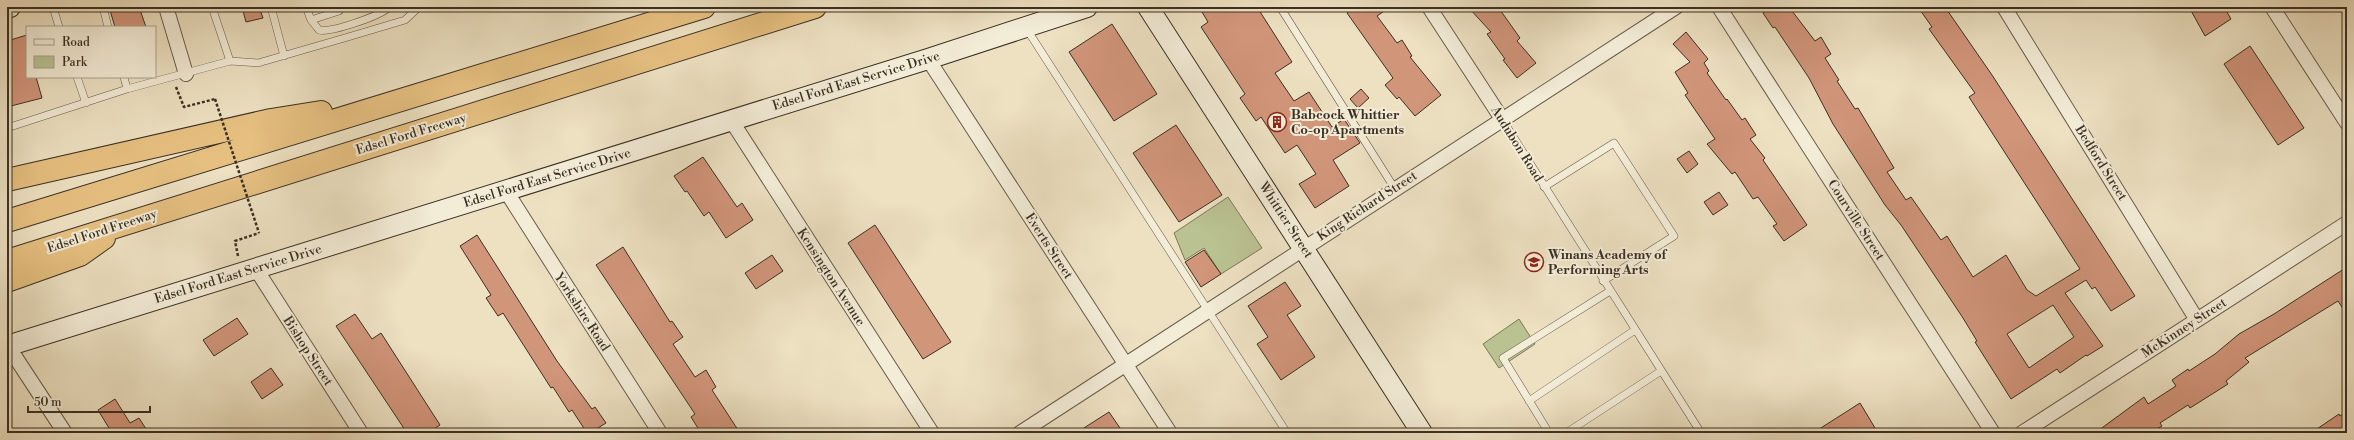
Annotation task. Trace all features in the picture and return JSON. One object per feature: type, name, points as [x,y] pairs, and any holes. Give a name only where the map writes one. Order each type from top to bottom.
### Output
[{"type":"highway","points":[[7,221],[704,7]]},
{"type":"highway","name":"Edsel Ford Freeway","points":[[7,261],[815,7]]},
{"type":"highway","points":[[7,180],[270,120],[408,97]]},
{"type":"highway","points":[[7,281],[80,255],[124,225]]},
{"type":"street","points":[[166,7],[186,74]]},
{"type":"street","name":"Edsel Ford East Service Drive","points":[[7,346],[506,191],[1087,7]]},
{"type":"street","name":"Whittier Street","points":[[1148,7],[1422,433]]},
{"type":"street","name":"Audubon Road","points":[[1429,7],[1502,119]]},
{"type":"street","name":"King Richard Street","points":[[1020,433],[1676,7]]},
{"type":"street","name":"Courville Street","points":[[1718,7],[1993,433]]},
{"type":"street","name":"Bedford Street","points":[[2004,7],[2197,320]]},
{"type":"street","points":[[2272,7],[2347,123]]},
{"type":"street","name":"Everts Street","points":[[928,58],[1170,433]]},
{"type":"street","name":"Kensington Avenue","points":[[731,120],[932,433]]},
{"type":"street","name":"Yorkshire Road","points":[[506,191],[660,433]]},
{"type":"street","name":"McKinney Street","points":[[2022,433],[2347,223]]},
{"type":"street","name":"Bishop Street","points":[[249,271],[361,433]]},
{"type":"street","points":[[7,346],[65,433]]},
{"type":"lane","points":[[53,7],[59,26]]},
{"type":"lane","points":[[103,7],[108,26]]},
{"type":"lane","points":[[212,7],[230,61]]},
{"type":"lane","points":[[271,7],[284,56]]},
{"type":"lane","points":[[306,7],[315,28],[322,31],[378,15],[389,7]]},
{"type":"lane","points":[[311,20],[339,11],[338,7]]},
{"type":"lane","points":[[7,128],[127,89],[230,61],[258,63],[284,56],[405,20],[419,7]]},
{"type":"lane","points":[[1280,7],[1395,189]]},
{"type":"lane","points":[[344,25],[348,37]]},
{"type":"lane","points":[[1026,27],[1287,433]]},
{"type":"lane","points":[[77,78],[86,103]]},
{"type":"lane","points":[[124,78],[127,89]]},
{"type":"lane","name":"Audubon Road","points":[[1502,119],[1603,281],[1701,433]]},
{"type":"lane","points":[[1544,187],[1614,143],[1674,236],[1603,281]]},
{"type":"lane","points":[[1549,433],[1503,358],[1610,291]]},
{"type":"lane","points":[[1529,401],[1635,330]]},
{"type":"lane","points":[[1566,433],[1661,371]]},
{"type":"path","points":[[172,77],[184,107],[215,99],[259,233],[234,241],[249,271]]},
{"type":"green space","points":[[1228,197],[1262,248],[1221,274],[1204,248],[1185,260],[1174,233]]},
{"type":"green space","points":[[1519,319],[1535,344],[1499,368],[1483,344]]},
{"type":"building","points":[[109,7],[139,7],[146,26],[115,26]]},
{"type":"building","points":[[242,7],[259,7],[263,18],[246,22]]},
{"type":"building","points":[[1199,7],[1257,7],[1292,62],[1275,73],[1294,101],[1309,92],[1332,127],[1344,119],[1360,143],[1333,160],[1349,186],[1315,208],[1299,184],[1316,174],[1297,145],[1285,153],[1261,117],[1256,121],[1240,98],[1245,94],[1201,27],[1208,22]]},
{"type":"building","points":[[1356,7],[1390,7],[1377,16],[1397,43],[1402,40],[1412,56],[1410,57],[1441,95],[1415,116],[1399,97],[1397,99],[1385,85],[1393,78],[1347,13]]},
{"type":"building","points":[[1468,7],[1498,7],[1520,38],[1517,41],[1536,63],[1517,78],[1503,60],[1505,59],[1487,34],[1491,32]]},
{"type":"building","points":[[1772,7],[1789,7],[1815,41],[1821,37],[1831,54],[1825,58],[1839,80],[1837,81],[1855,109],[1858,108],[1894,168],[1887,172],[1906,200],[1911,197],[1941,240],[1947,236],[1973,277],[2006,255],[2027,290],[2036,296],[2080,269],[1969,97],[1975,93],[1929,29],[1932,27],[1918,7],[1945,7],[1992,75],[2135,296],[2111,311],[2095,287],[2092,289],[2086,280],[2065,293],[2103,346],[2087,356],[2086,355],[2060,373],[2057,369],[2011,399],[1975,342],[1977,341],[1963,318],[1901,225],[1885,205],[1833,124],[1809,78],[1775,27],[1773,28],[1763,13]],"holes":[[[2053,305],[2074,337],[2029,368],[2007,334]]]},
{"type":"building","points":[[2189,7],[2224,7],[2231,19],[2205,36]]},
{"type":"building","points":[[1112,24],[1157,94],[1114,121],[1069,52]]},
{"type":"building","points":[[1686,32],[1708,59],[1704,63],[1709,71],[1707,73],[1742,120],[1745,118],[1756,135],[1750,139],[1765,158],[1763,160],[1807,225],[1784,241],[1773,226],[1777,224],[1758,197],[1753,199],[1735,172],[1732,174],[1707,144],[1715,139],[1685,95],[1688,93],[1675,72],[1690,62],[1673,44]]},
{"type":"building","points":[[26,35],[26,78],[36,78],[42,98],[7,107],[7,41]]},
{"type":"building","points":[[2250,46],[2304,128],[2278,145],[2224,64]]},
{"type":"building","points":[[1361,89],[1369,98],[1358,108],[1350,99]]},
{"type":"building","points":[[1176,125],[1222,195],[1179,222],[1133,153]]},
{"type":"building","points":[[1689,151],[1698,164],[1687,173],[1677,159]]},
{"type":"building","points":[[703,157],[737,207],[742,203],[753,220],[726,238],[709,212],[704,216],[687,191],[685,192],[674,176]]},
{"type":"building","points":[[1719,192],[1728,205],[1713,215],[1704,202]]},
{"type":"building","points":[[875,225],[951,342],[923,359],[848,243]]},
{"type":"building","points":[[477,235],[557,361],[592,409],[595,407],[606,423],[590,433],[587,433],[572,410],[569,412],[553,387],[551,388],[503,313],[498,316],[486,298],[491,295],[460,246]]},
{"type":"building","points":[[623,247],[670,322],[672,321],[683,337],[673,344],[695,377],[706,370],[716,387],[712,390],[740,433],[701,433],[691,417],[695,414],[596,265]]},
{"type":"building","points":[[1204,250],[1221,274],[1201,287],[1185,262]]},
{"type":"building","points":[[772,255],[783,271],[756,289],[745,273]]},
{"type":"building","points":[[2347,267],[2347,315],[2338,301],[2245,358],[2249,362],[2226,381],[2228,384],[2190,408],[2188,405],[2160,423],[2162,426],[2150,433],[2095,433],[2144,397],[2148,404],[2176,386],[2172,380],[2215,354],[2239,334],[2274,314]]},
{"type":"building","points":[[1285,282],[1301,306],[1287,315],[1315,357],[1281,380],[1257,344],[1268,337],[1248,306]]},
{"type":"building","points":[[355,314],[372,339],[381,333],[440,425],[428,433],[407,433],[336,326]]},
{"type":"building","points":[[237,318],[248,334],[214,356],[203,340]]},
{"type":"building","points":[[271,368],[283,385],[262,399],[251,382]]},
{"type":"building","points":[[115,399],[130,423],[139,418],[146,429],[139,433],[112,433],[98,410]]},
{"type":"building","points":[[1860,403],[1878,433],[1813,433]]},
{"type":"building","points":[[2347,411],[2347,433],[2311,433],[2339,414],[2340,416]]},
{"type":"building","points":[[1109,412],[1120,428],[1112,433],[1076,433]]},
{"type":"place","name":"Babcock Whittier Co-op Apartments","points":[[1277,122]]},
{"type":"place","name":"Winans Academy of Performing Arts","points":[[1534,262]]}]
